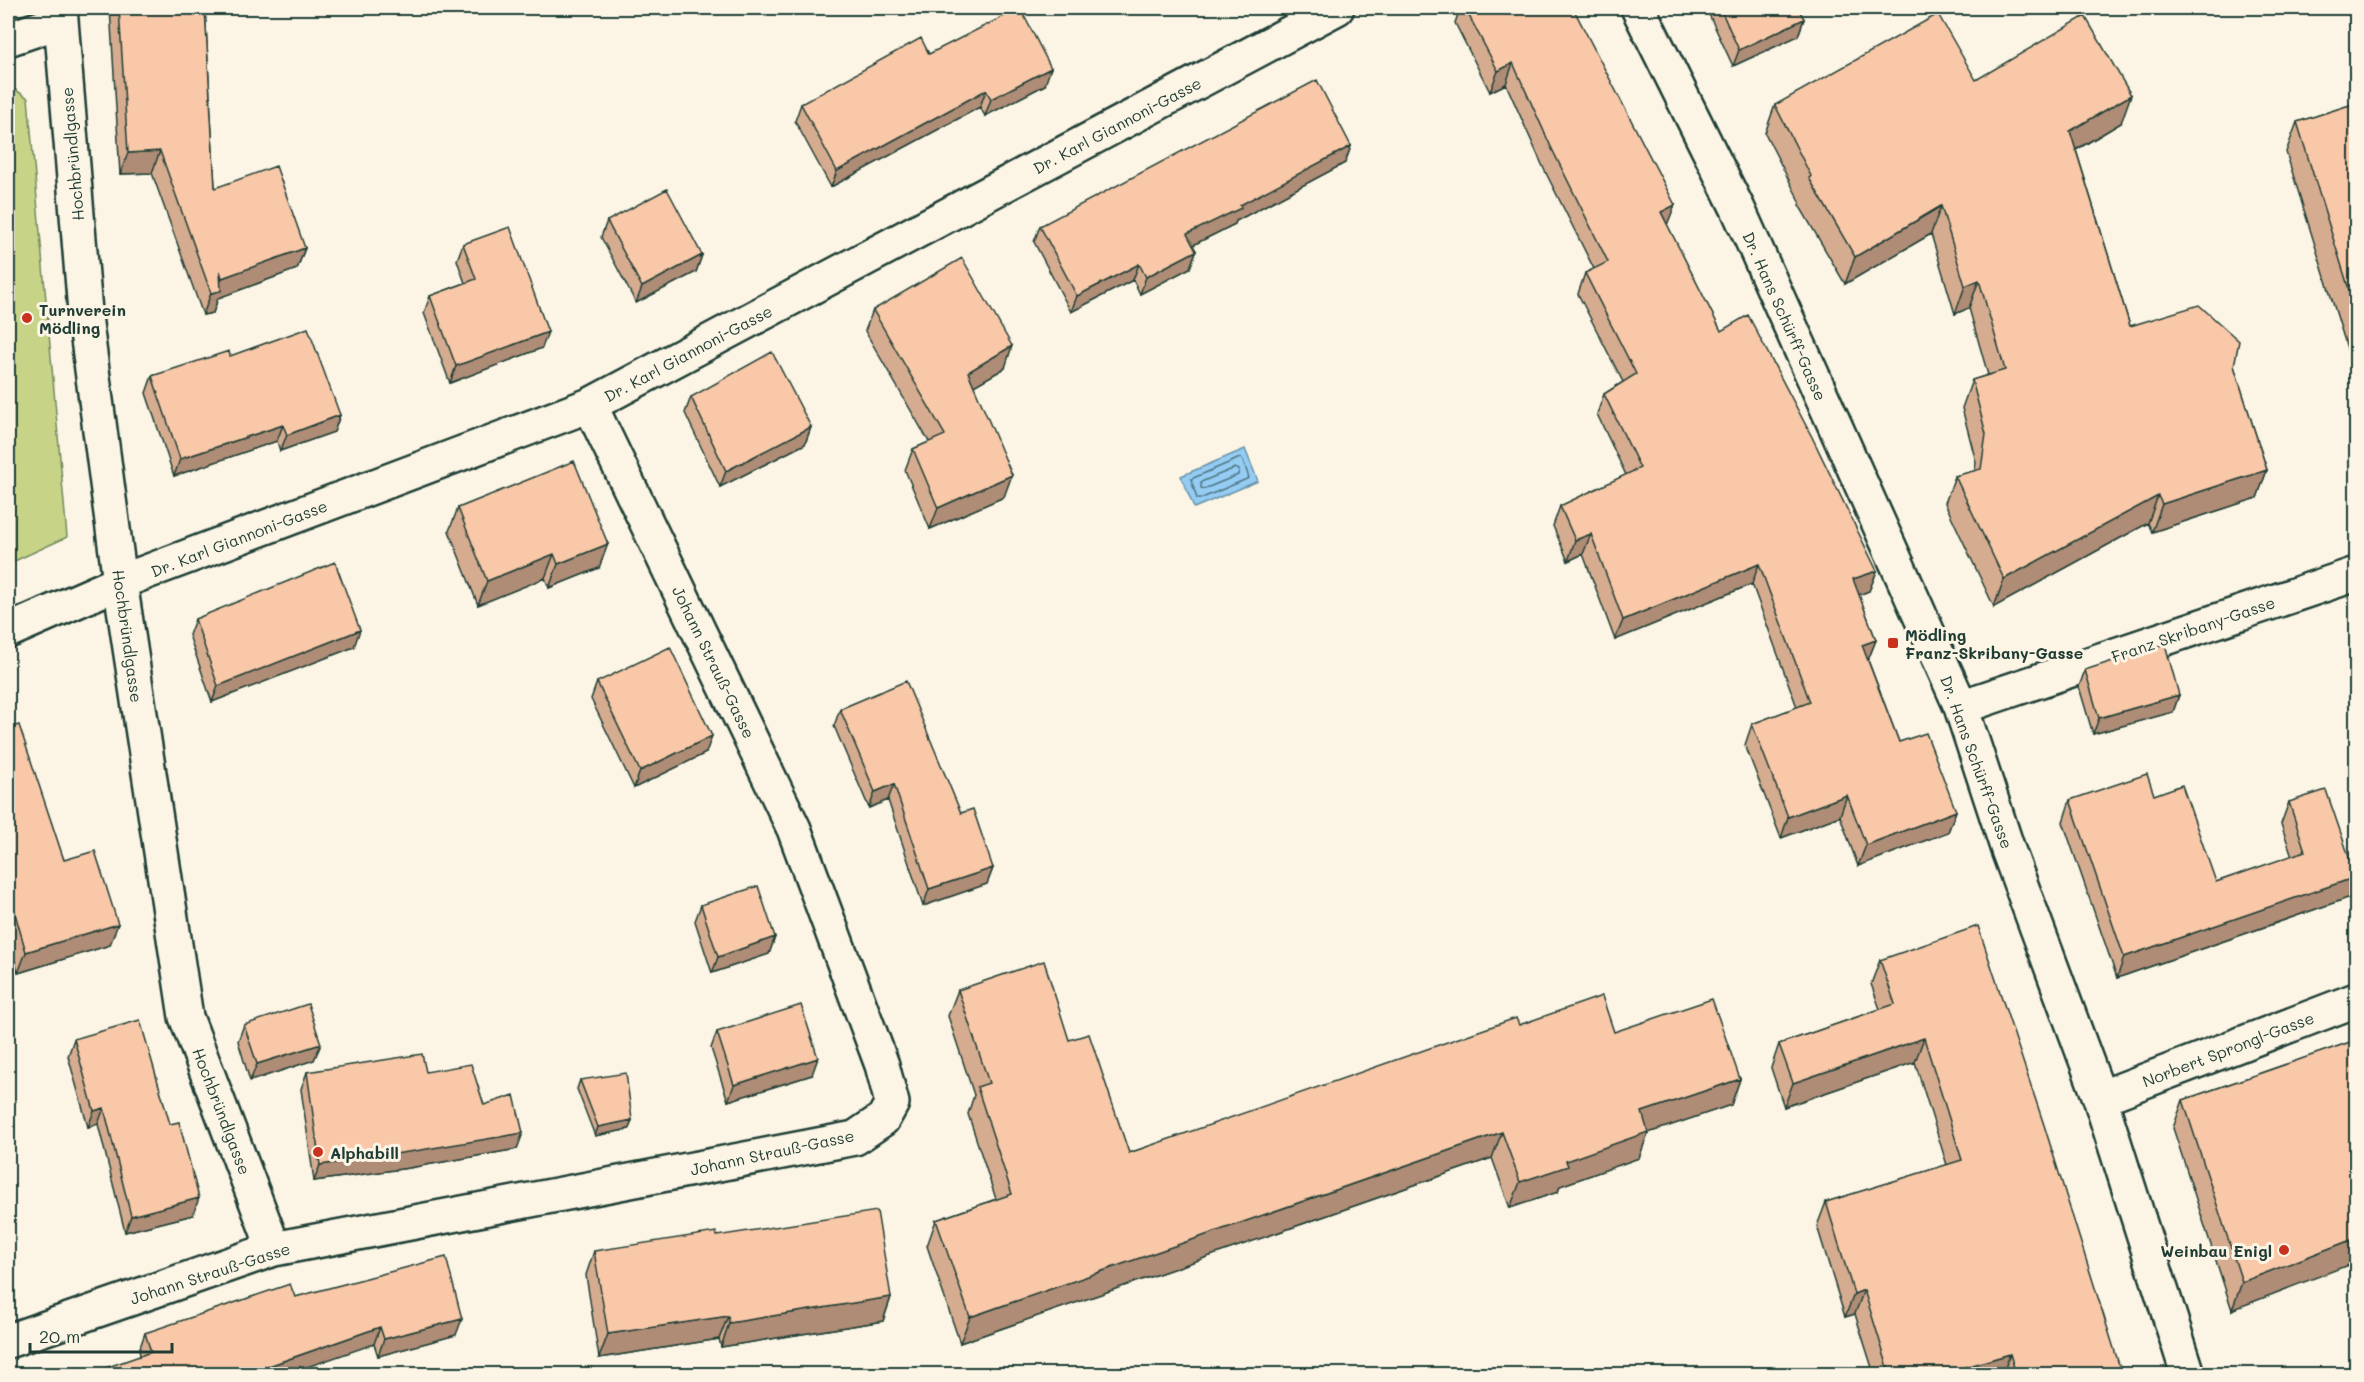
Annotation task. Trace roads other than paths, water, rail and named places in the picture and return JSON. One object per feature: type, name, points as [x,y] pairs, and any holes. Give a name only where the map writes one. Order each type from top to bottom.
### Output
[{"type":"street","name":"Dr. Karl Giannoni-Gasse","points":[[8,631],[120,582],[590,405],[1337,8]]},
{"type":"street","name":"Dr. Hans Schürff-Gasse","points":[[1638,8],[1737,209],[1961,707],[2008,850],[2100,1098],[2188,1374]]},
{"type":"street","points":[[8,39],[61,14]]},
{"type":"street","name":"Hochbründlgasse","points":[[61,14],[86,324],[120,582],[186,1017],[274,1249]]},
{"type":"street","name":"Johann Strauß-Gasse","points":[[8,1341],[274,1249],[855,1138],[883,1119],[892,1103],[882,1065],[794,828],[590,405]]},
{"type":"street","name":"Franz Skribany-Gasse","points":[[1961,707],[2356,574]]},
{"type":"street","name":"Norbert Sprongl-Gasse","points":[[2100,1098],[2356,1000]]},
{"type":"water","points":[[1245,449],[1258,481],[1194,508],[1181,476]]},
{"type":"place","name":"Turnverein Mödling","points":[[27,318]]},
{"type":"place","name":"Mödling Franz-Skribany-Gasse","points":[[1893,643]]},
{"type":"place","name":"Alphabill","points":[[318,1152]]},
{"type":"place","name":"Weinbau Enigl","points":[[2284,1250]]}]
